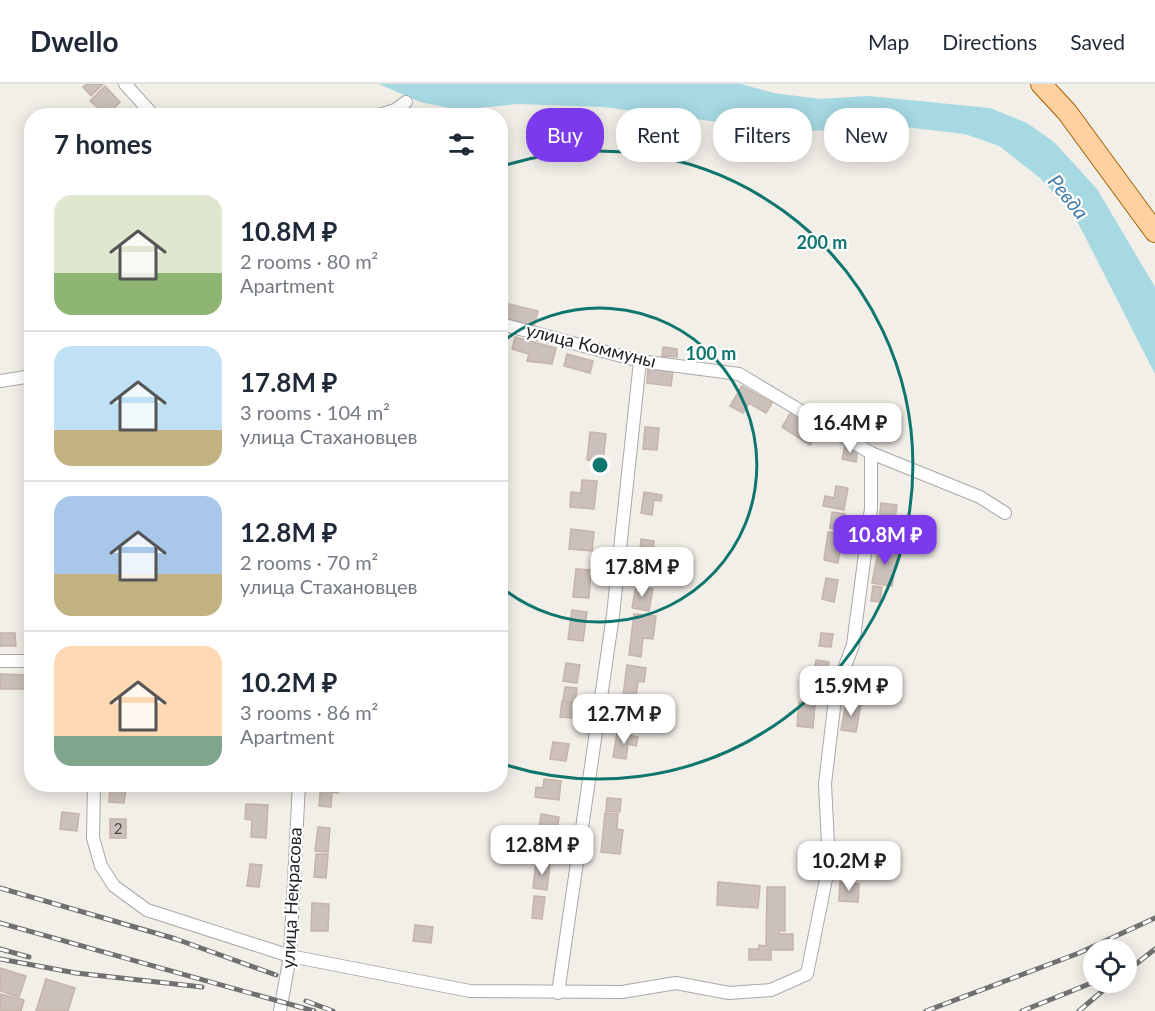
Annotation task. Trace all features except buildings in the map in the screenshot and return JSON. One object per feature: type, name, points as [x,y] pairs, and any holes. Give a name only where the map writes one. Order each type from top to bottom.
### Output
[{"type":"main road","points":[[1041,84],[1067,112],[1155,232]]},
{"type":"street","points":[[125,84],[147,108]]},
{"type":"street","points":[[398,108],[406,102]]},
{"type":"street","name":"улица Коммуны","points":[[508,326],[640,361],[739,374],[871,453],[980,497],[1005,513]]},
{"type":"street","points":[[558,993],[613,615],[640,361]]},
{"type":"street","points":[[0,381],[24,377]]},
{"type":"street","points":[[94,792],[93,838],[101,866],[114,886],[147,910],[290,956],[470,991],[622,992],[676,983],[729,993],[771,990],[807,974],[829,864],[825,784],[836,690],[853,645],[871,508],[871,453]]},
{"type":"street","points":[[0,661],[24,661]]},
{"type":"street","name":"улица Некрасова","points":[[280,1011],[290,956],[299,792]]},
{"type":"water","name":"Ревда","points":[[379,84],[741,84],[774,93],[820,99],[868,96],[990,108],[1027,123],[1054,142],[1097,189],[1155,287],[1155,374],[1074,215],[1040,178],[999,146],[965,134],[909,128],[909,108],[824,108],[824,130],[812,131],[812,108],[713,108],[713,121],[701,120],[701,108],[616,109],[517,104],[450,108],[420,102]]},
{"type":"railway","points":[[0,888],[176,939],[276,975]]},
{"type":"railway","points":[[926,1011],[1079,953],[1155,918]]},
{"type":"railway","points":[[0,923],[314,1011]]},
{"type":"railway","points":[[0,949],[29,957]]},
{"type":"railway","points":[[1137,963],[1155,949]]},
{"type":"railway","points":[[0,959],[76,973],[202,987]]},
{"type":"railway","points":[[1022,1011],[1083,986]]},
{"type":"railway","points":[[1079,1011],[1100,993]]},
{"type":"railway","points":[[306,1001],[333,1011]]}]
